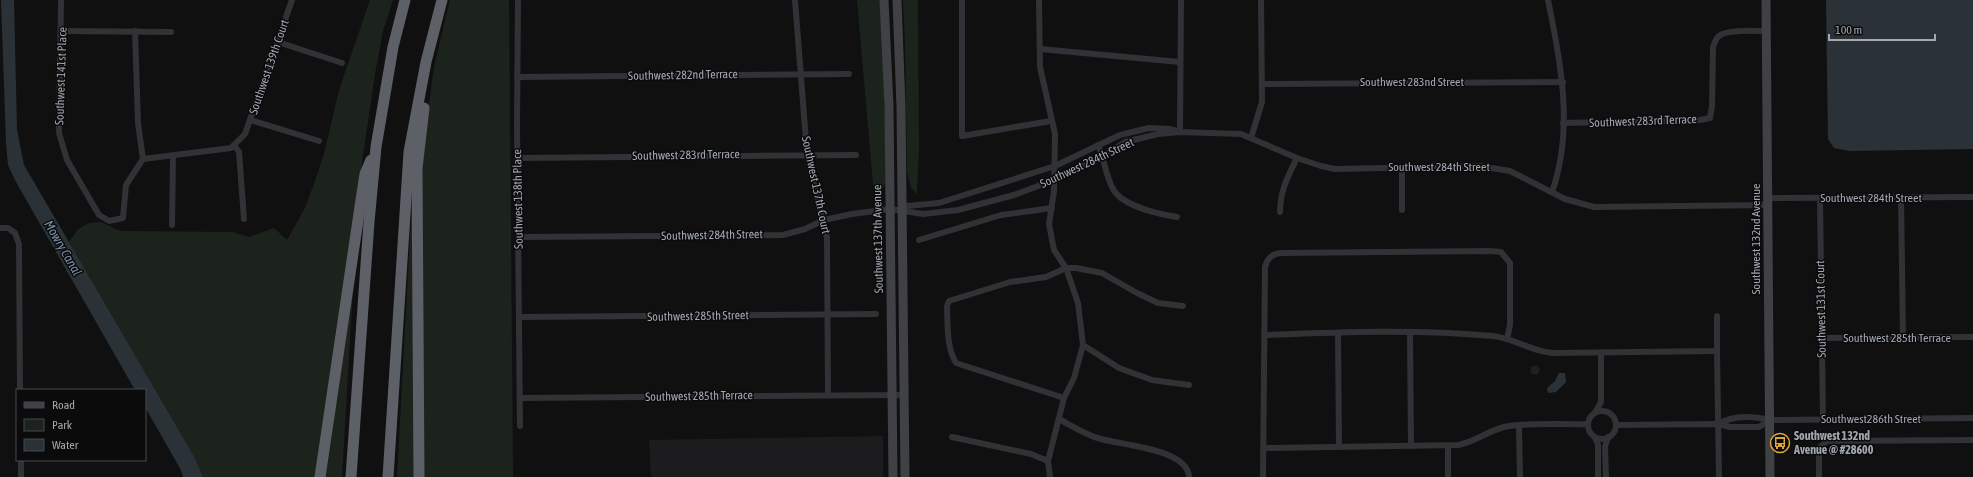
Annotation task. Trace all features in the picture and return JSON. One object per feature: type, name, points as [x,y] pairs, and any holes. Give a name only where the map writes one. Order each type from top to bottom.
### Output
[{"type":"highway","points":[[351,477],[369,222],[376,147],[393,47],[405,0]]},
{"type":"highway","points":[[388,477],[409,152],[426,62],[442,0]]},
{"type":"highway","points":[[418,477],[417,168],[426,90],[426,62]]},
{"type":"highway","points":[[320,477],[364,181],[376,147]]},
{"type":"main road","name":"Southwest 137th Avenue","points":[[884,0],[889,106],[893,477]]},
{"type":"main road","name":"Southwest 137th Avenue","points":[[898,0],[901,107],[905,477]]},
{"type":"main road","name":"Southwest 132nd Avenue","points":[[1766,0],[1770,477]]},
{"type":"street","name":"Southwest 141st Place","points":[[61,0],[62,31],[59,133],[67,160],[99,215],[109,221],[123,218],[126,185],[143,159]]},
{"type":"street","name":"Southwest 139th Court","points":[[234,145],[245,134],[292,0]]},
{"type":"street","name":"Southwest 138th Place","points":[[518,0],[517,158],[520,398]]},
{"type":"street","name":"Southwest 137th Court","points":[[795,0],[807,154],[824,220],[827,238],[826,314],[828,395]]},
{"type":"street","points":[[962,0],[962,136],[1051,121]]},
{"type":"street","points":[[1039,0],[1040,66],[1055,134],[1055,166],[1052,208],[1049,224],[1054,250],[1066,268],[1078,303],[1083,345],[1074,378],[1064,398],[1048,461],[1050,477]]},
{"type":"street","points":[[1180,132],[1181,0]]},
{"type":"street","points":[[1251,138],[1262,102],[1262,0]]},
{"type":"street","points":[[1548,0],[1558,47],[1563,82],[1562,153],[1559,174],[1552,192]]},
{"type":"street","points":[[135,30],[138,123],[143,159],[231,148],[234,145],[239,152],[244,219]]},
{"type":"street","points":[[62,31],[135,30],[171,32]]},
{"type":"street","name":"Southwest 283rd Terrace","points":[[1563,123],[1700,120],[1710,118],[1712,106],[1713,46],[1716,39],[1721,34],[1729,32],[1767,31]]},
{"type":"street","points":[[278,42],[342,63]]},
{"type":"street","points":[[1040,49],[1180,62]]},
{"type":"street","name":"Southwest 282nd Terrace","points":[[517,77],[801,73],[849,74]]},
{"type":"street","name":"Southwest 283nd Street","points":[[1262,84],[1563,82]]},
{"type":"street","points":[[250,120],[319,141]]},
{"type":"street","name":"Southwest 284th Street","points":[[902,210],[906,206],[939,203],[1055,166],[1120,135],[1149,128],[1169,129],[1180,132]]},
{"type":"street","name":"Southwest 284th Street","points":[[519,238],[782,234],[804,229],[824,220],[852,214],[890,210],[902,210],[923,214],[958,210],[1014,195],[1054,180],[1103,156],[1125,142],[1158,134],[1180,132],[1234,134],[1251,138],[1297,158],[1335,169],[1402,167],[1496,168],[1510,171],[1565,199],[1594,207],[1820,198],[1973,197]]},
{"type":"street","points":[[1098,145],[1113,189],[1120,198],[1157,214],[1177,216]]},
{"type":"street","name":"Southwest 283rd Terrace","points":[[517,158],[807,154],[856,155]]},
{"type":"street","points":[[172,226],[173,156]]},
{"type":"street","points":[[1280,212],[1283,188],[1297,158]]},
{"type":"street","points":[[1402,167],[1402,210]]},
{"type":"street","points":[[1902,197],[1903,338]]},
{"type":"street","name":"Southwest 131st Court","points":[[1820,198],[1822,420]]},
{"type":"street","points":[[919,240],[1000,215],[1052,208]]},
{"type":"street","points":[[0,228],[12,230],[15,232],[18,240],[20,389]]},
{"type":"street","points":[[1263,477],[1266,335],[1265,267],[1267,260],[1274,255],[1280,253],[1490,250],[1501,252],[1510,263],[1510,325],[1507,339]]},
{"type":"street","points":[[1064,398],[956,363],[951,355],[948,344],[947,306],[949,301],[1010,282],[1046,277],[1066,268],[1076,268],[1102,273],[1158,303],[1183,306]]},
{"type":"street","name":"Southwest 285th Street","points":[[519,317],[876,314]]},
{"type":"street","points":[[1717,316],[1719,477]]},
{"type":"street","points":[[1266,335],[1410,332],[1469,334],[1507,339],[1547,353],[1717,351]]},
{"type":"street","points":[[1410,332],[1411,446]]},
{"type":"street","points":[[1338,333],[1339,447]]},
{"type":"street","name":"Southwest 285th Terrace","points":[[1822,338],[1973,337]]},
{"type":"street","points":[[1083,345],[1119,368],[1152,380],[1189,385]]},
{"type":"street","points":[[1596,412],[1601,402],[1601,353]]},
{"type":"street","name":"Southwest 285th Terrace","points":[[520,398],[905,395]]},
{"type":"street","points":[[520,398],[520,426]]},
{"type":"street","points":[[1601,402],[1607,411],[1614,417],[1616,425],[1614,432],[1608,438],[1605,446],[1606,477]]},
{"type":"street","points":[[1598,477],[1598,445],[1595,437],[1589,432],[1587,424],[1591,415],[1596,412],[1607,411]]},
{"type":"street","name":"Southwest286th Street","points":[[1718,424],[1728,418],[1759,418],[1770,420],[1973,418]]},
{"type":"street","points":[[1059,419],[1100,438],[1165,453],[1182,462],[1189,472],[1189,477]]},
{"type":"street","points":[[1616,425],[1718,424],[1730,427],[1759,427],[1770,420]]},
{"type":"street","points":[[1263,448],[1448,446],[1466,444],[1503,427],[1520,425],[1587,424]]},
{"type":"street","points":[[1520,425],[1520,477]]},
{"type":"street","points":[[952,437],[1031,454],[1048,461]]},
{"type":"street","points":[[1595,437],[1608,438]]},
{"type":"street","points":[[1819,477],[1819,448],[1827,441],[1973,440]]},
{"type":"street","points":[[1448,446],[1448,477]]},
{"type":"street","points":[[21,461],[22,477]]},
{"type":"shaded area","points":[[883,436],[883,477],[651,477],[649,440]]},
{"type":"green space","points":[[370,0],[393,0],[383,31],[375,74],[316,477],[203,477],[195,458],[69,242],[78,229],[89,223],[101,222],[120,231],[233,232],[249,237],[274,228],[287,240],[305,208],[316,178],[324,154],[339,90]]},
{"type":"green space","points":[[450,0],[509,0],[513,477],[421,477],[420,173],[434,67]]},
{"type":"green space","points":[[857,0],[880,0],[884,57],[886,181],[882,189],[874,195]]},
{"type":"green space","points":[[903,0],[918,0],[919,149],[917,194],[911,188],[907,171]]},
{"type":"green space","points":[[412,205],[415,477],[397,477],[411,219]]},
{"type":"green space","points":[[353,288],[342,477],[324,477]]},
{"type":"green space","points":[[1533,366],[1537,366],[1539,370],[1537,374],[1533,374],[1531,372],[1531,368]]},
{"type":"water","name":"Mowry Canal","points":[[1,0],[14,0],[17,130],[24,165],[195,458],[203,477],[183,477],[181,470],[146,409],[146,389],[134,389],[16,182],[8,165]]},
{"type":"water","points":[[1826,0],[1973,0],[1973,149],[1850,151],[1834,148],[1828,139]]},
{"type":"water","points":[[1559,373],[1565,373],[1566,382],[1556,392],[1548,393],[1547,388],[1555,381]]},
{"type":"place","name":"Southwest 132nd Avenue @ #28600","points":[[1780,443]]}]
